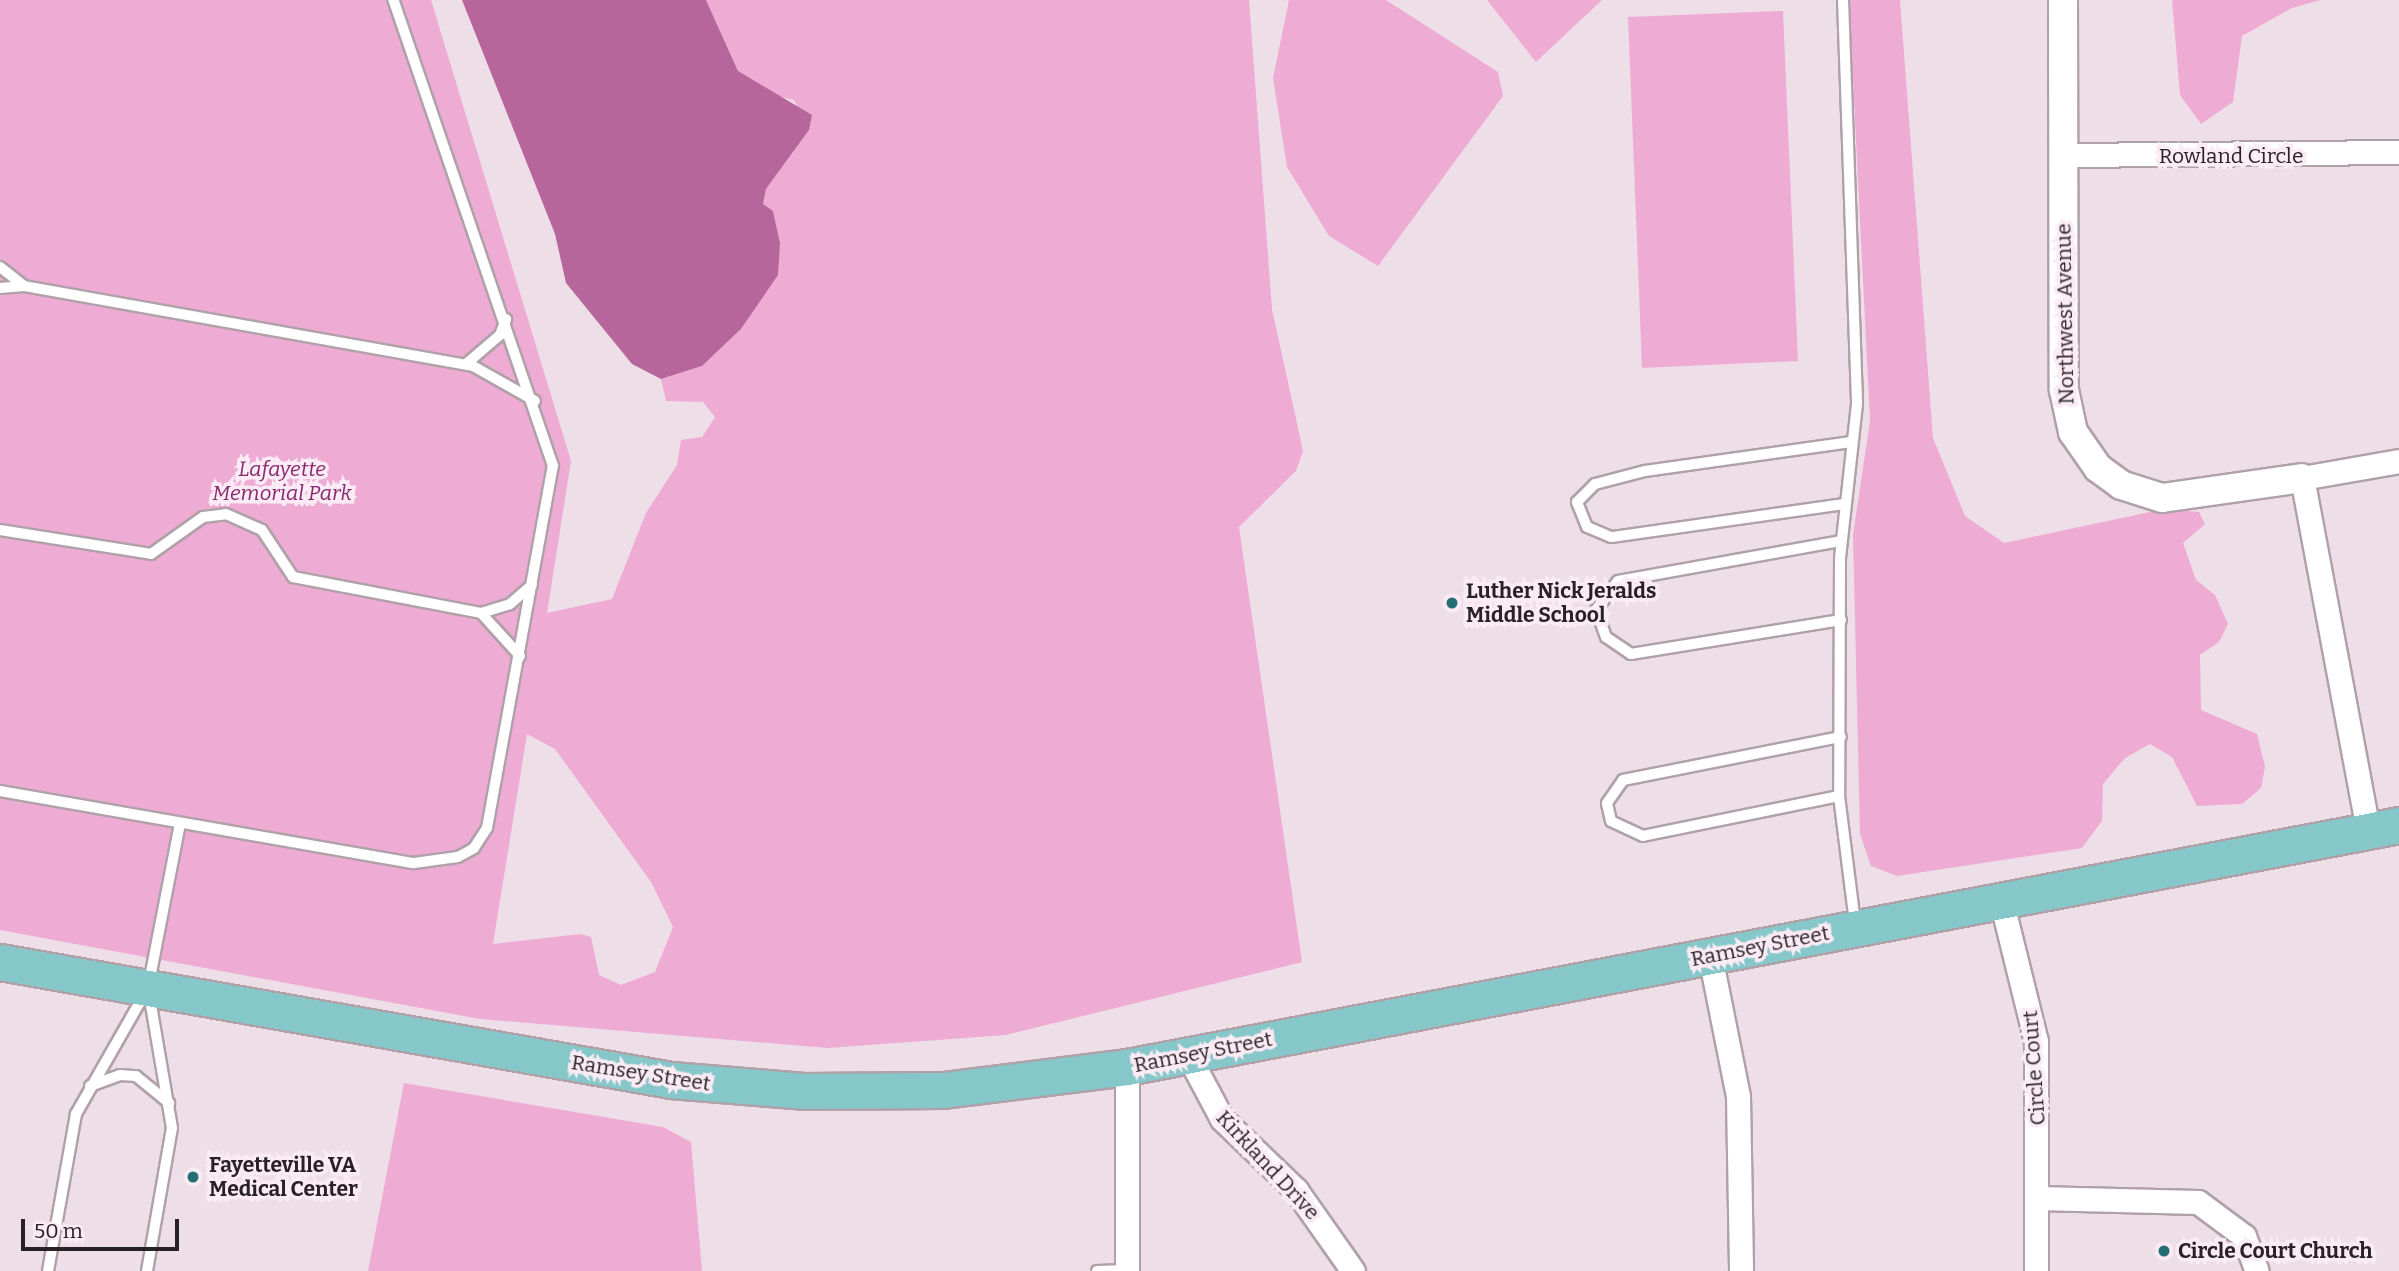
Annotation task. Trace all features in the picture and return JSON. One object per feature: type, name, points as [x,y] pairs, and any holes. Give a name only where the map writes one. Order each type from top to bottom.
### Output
[{"type":"main road","name":"Ramsey Street","points":[[0,962],[733,1087],[943,1090],[1127,1067],[2383,828]]},
{"type":"street","name":"Northwest Avenue","points":[[2063,0],[2064,390],[2073,432],[2088,457],[2121,485],[2162,498],[2302,478]]},
{"type":"street","name":"Rowland Circle","points":[[2063,155],[2399,152]]},
{"type":"street","points":[[2383,828],[2302,478],[2399,461]]},
{"type":"street","name":"Circle Court","points":[[2001,900],[2036,1041],[2036,1271]]},
{"type":"street","points":[[1710,956],[1738,1096],[1737,1270]]},
{"type":"street","name":"Kirkland Drive","points":[[1188,1055],[1222,1119],[1296,1190],[1353,1271]]},
{"type":"street","points":[[1127,1067],[1127,1271]]},
{"type":"street","points":[[2037,1198],[2198,1202],[2244,1236],[2257,1271]]},
{"type":"lane","points":[[0,791],[414,863],[458,857],[474,848],[487,828],[554,467],[535,401],[393,0]]},
{"type":"lane","points":[[1843,0],[1857,356],[1842,541],[1839,796],[1856,928]]},
{"type":"lane","points":[[0,267],[24,286]]},
{"type":"lane","points":[[0,289],[24,286],[466,364],[503,378],[535,401]]},
{"type":"lane","points":[[466,364],[500,335],[506,319]]},
{"type":"lane","points":[[1844,504],[1611,537],[1587,527],[1577,502],[1595,484],[1645,471],[1851,442]]},
{"type":"lane","points":[[0,530],[152,554],[203,517],[226,514],[262,530],[293,577],[481,613],[510,604],[532,585]]},
{"type":"lane","points":[[1841,620],[1631,654],[1606,638],[1596,610],[1618,581],[1842,541]]},
{"type":"lane","points":[[481,613],[520,656]]},
{"type":"lane","points":[[1839,796],[1643,836],[1611,821],[1607,803],[1623,780],[1841,737]]},
{"type":"lane","points":[[48,1271],[76,1114],[89,1087],[148,988],[180,823]]},
{"type":"lane","points":[[147,1271],[172,1109],[148,988]]},
{"type":"lane","points":[[89,1087],[103,1078],[136,1076],[158,1088],[172,1109]]},
{"type":"lane","points":[[1097,1271],[1127,1271]]},
{"type":"green space","name":"Lafayette Memorial Park","points":[[0,0],[431,0],[571,461],[547,613],[612,599],[646,513],[677,465],[681,440],[702,437],[715,417],[703,402],[666,401],[661,379],[702,366],[741,329],[780,243],[773,211],[763,204],[766,189],[809,130],[794,100],[765,93],[738,71],[706,0],[1249,0],[1272,309],[1303,451],[1296,471],[1239,527],[1302,962],[1006,1035],[828,1048],[480,1019],[0,930]],"holes":[[[527,734],[555,749],[651,882],[673,927],[655,972],[621,985],[599,975],[591,937],[580,934],[493,944]]]},
{"type":"green space","points":[[1289,0],[1386,0],[1498,72],[1503,96],[1378,266],[1329,236],[1287,167],[1273,78]]},
{"type":"green space","points":[[1487,0],[1602,0],[1536,62]]},
{"type":"green space","points":[[1849,0],[1900,0],[1933,438],[1965,516],[2004,543],[2164,509],[2199,512],[2205,524],[2183,543],[2196,580],[2215,595],[2228,624],[2219,642],[2200,655],[2201,710],[2257,734],[2265,767],[2261,788],[2242,804],[2197,806],[2172,757],[2150,744],[2125,758],[2103,784],[2102,821],[2082,848],[1897,876],[1871,866],[1860,834],[1853,535],[1870,421]]},
{"type":"green space","points":[[2172,0],[2320,0],[2292,8],[2242,36],[2233,102],[2201,124],[2180,95]]},
{"type":"green space","points":[[1783,11],[1798,361],[1642,368],[1628,17]]},
{"type":"green space","points":[[404,1083],[663,1127],[691,1142],[702,1271],[368,1271]]},
{"type":"shaded area","points":[[462,0],[706,0],[738,71],[812,115],[809,130],[766,189],[763,204],[773,211],[780,243],[778,275],[741,329],[702,366],[661,379],[632,364],[566,283],[555,234]]},
{"type":"place","name":"Luther Nick Jeralds Middle School","points":[[1452,603]]},
{"type":"place","name":"Fayetteville VA Medical Center","points":[[193,1177]]},
{"type":"place","name":"Circle Court Church","points":[[2164,1251]]}]
